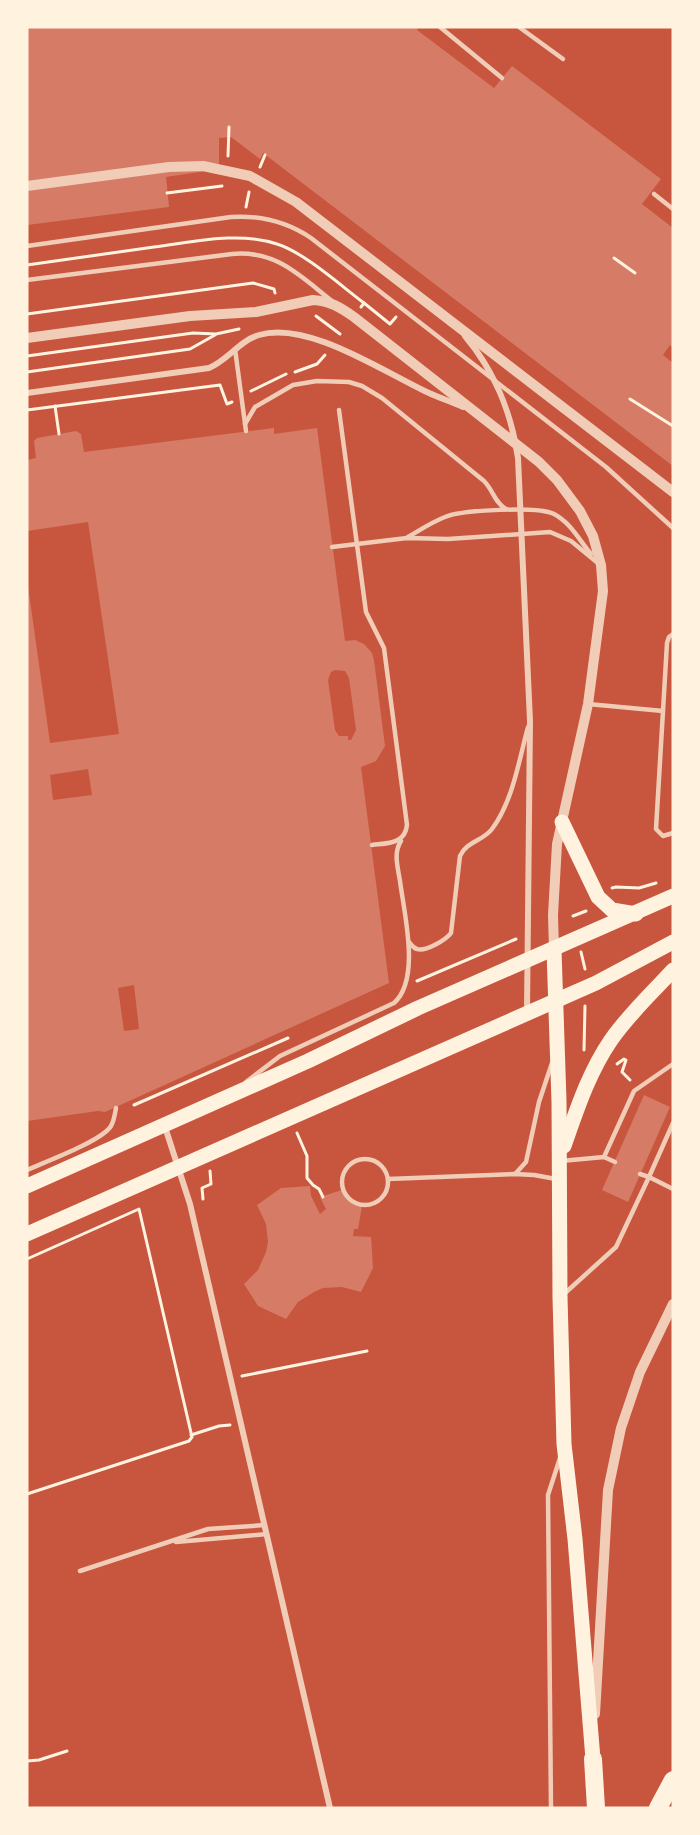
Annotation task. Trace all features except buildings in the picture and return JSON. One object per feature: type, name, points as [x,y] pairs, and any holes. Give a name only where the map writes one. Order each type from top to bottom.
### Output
[{"type":"highway","points":[[592,1759],[596,1808]]},
{"type":"highway","points":[[658,1808],[673,1780]]},
{"type":"main road","points":[[562,822],[598,897],[612,910],[636,914]]},
{"type":"main road","points":[[27,1186],[308,1061],[418,1008],[673,896]]},
{"type":"main road","points":[[27,1234],[555,1001],[673,942]]},
{"type":"main road","points":[[554,950],[564,1444],[575,1539],[592,1759]]},
{"type":"main road","points":[[560,1159],[577,1107],[597,1061],[625,1021],[673,970]]},
{"type":"street","points":[[27,186],[169,167],[203,166],[250,176],[296,202],[673,492]]},
{"type":"street","points":[[27,338],[190,316],[247,313],[313,300],[326,301],[338,305],[539,462],[557,480],[580,511],[589,528],[601,565],[603,591],[588,704],[557,844],[553,915],[554,950]]},
{"type":"street","points":[[453,322],[493,376],[510,416],[518,458],[530,721],[527,1013]]},
{"type":"street","points":[[27,393],[207,369],[218,364],[247,340],[261,334],[278,332],[297,334],[333,346],[369,361],[428,392],[476,412]]},
{"type":"street","points":[[165,1126],[190,1204],[330,1808]]},
{"type":"street","points":[[592,1759],[608,1490],[621,1428],[640,1372],[673,1304]]},
{"type":"lane","points":[[440,27],[502,78]]},
{"type":"lane","points":[[519,27],[563,59]]},
{"type":"lane","points":[[654,194],[673,208]]},
{"type":"lane","points":[[27,246],[244,216],[275,221],[295,228],[334,255],[606,467],[673,528]]},
{"type":"lane","points":[[27,280],[232,254],[255,254],[278,261],[291,268],[338,305]]},
{"type":"lane","points":[[235,349],[246,431]]},
{"type":"lane","points":[[245,424],[255,407],[293,385],[334,380],[362,386],[382,398],[484,481],[501,506],[506,509]]},
{"type":"lane","points":[[219,1101],[280,1056],[394,1003],[401,997],[408,969],[408,941],[396,855],[407,825],[384,648],[366,612],[339,410]]},
{"type":"lane","points":[[407,538],[446,516],[506,509],[541,510],[557,515],[569,525],[601,565]]},
{"type":"lane","points":[[332,547],[407,538],[448,539],[550,532],[571,541],[601,565]]},
{"type":"lane","points":[[673,634],[667,643],[656,829],[663,836],[673,833]]},
{"type":"lane","points":[[588,704],[663,711]]},
{"type":"lane","points":[[408,941],[414,948],[422,950],[442,941],[451,933],[460,856],[466,846],[491,830],[505,807],[530,721]]},
{"type":"lane","points":[[372,845],[393,843],[404,837]]},
{"type":"lane","points":[[514,1174],[521,1170],[526,1162],[539,1102],[557,1047]]},
{"type":"lane","points":[[604,1157],[634,1091],[673,1064]]},
{"type":"lane","points":[[27,1170],[91,1141],[106,1131],[113,1120],[116,1108]]},
{"type":"lane","points":[[560,1297],[616,1247],[673,1124]]},
{"type":"lane","points":[[560,1159],[604,1157],[615,1162]]},
{"type":"lane","points":[[361,1160],[375,1162],[381,1166],[387,1179],[386,1191],[373,1204],[358,1204],[346,1195],[343,1188],[344,1173],[348,1167],[361,1160]]},
{"type":"lane","points":[[387,1179],[534,1174],[558,1180]]},
{"type":"lane","points":[[640,1174],[673,1189]]},
{"type":"lane","points":[[551,1808],[548,1495],[564,1444]]},
{"type":"lane","points":[[80,1571],[208,1529],[265,1525]]},
{"type":"lane","points":[[170,1542],[267,1534]]},
{"type":"path","points":[[227,170],[229,127]]},
{"type":"path","points":[[614,258],[635,273]]},
{"type":"path","points":[[310,311],[341,335]]},
{"type":"path","points":[[27,356],[193,333],[216,334],[237,329]]},
{"type":"path","points":[[27,372],[190,349],[216,334]]},
{"type":"path","points":[[27,410],[220,385],[227,404]]},
{"type":"path","points":[[630,399],[673,426]]},
{"type":"path","points":[[55,406],[58,434]]},
{"type":"path","points":[[609,890],[616,886],[639,888],[664,881]]},
{"type":"path","points":[[584,917],[591,904]]},
{"type":"path","points":[[573,916],[586,911]]},
{"type":"path","points":[[581,951],[586,971]]},
{"type":"path","points":[[575,1015],[584,1011]]},
{"type":"path","points":[[297,1131],[307,1156],[308,1178],[320,1189],[322,1197]]},
{"type":"path","points":[[27,1259],[139,1209],[191,1435],[189,1442],[27,1494]]},
{"type":"path","points":[[242,1376],[367,1351]]},
{"type":"path","points":[[191,1435],[219,1426],[241,1423]]},
{"type":"path","points":[[27,1761],[39,1760],[67,1751]]}]
